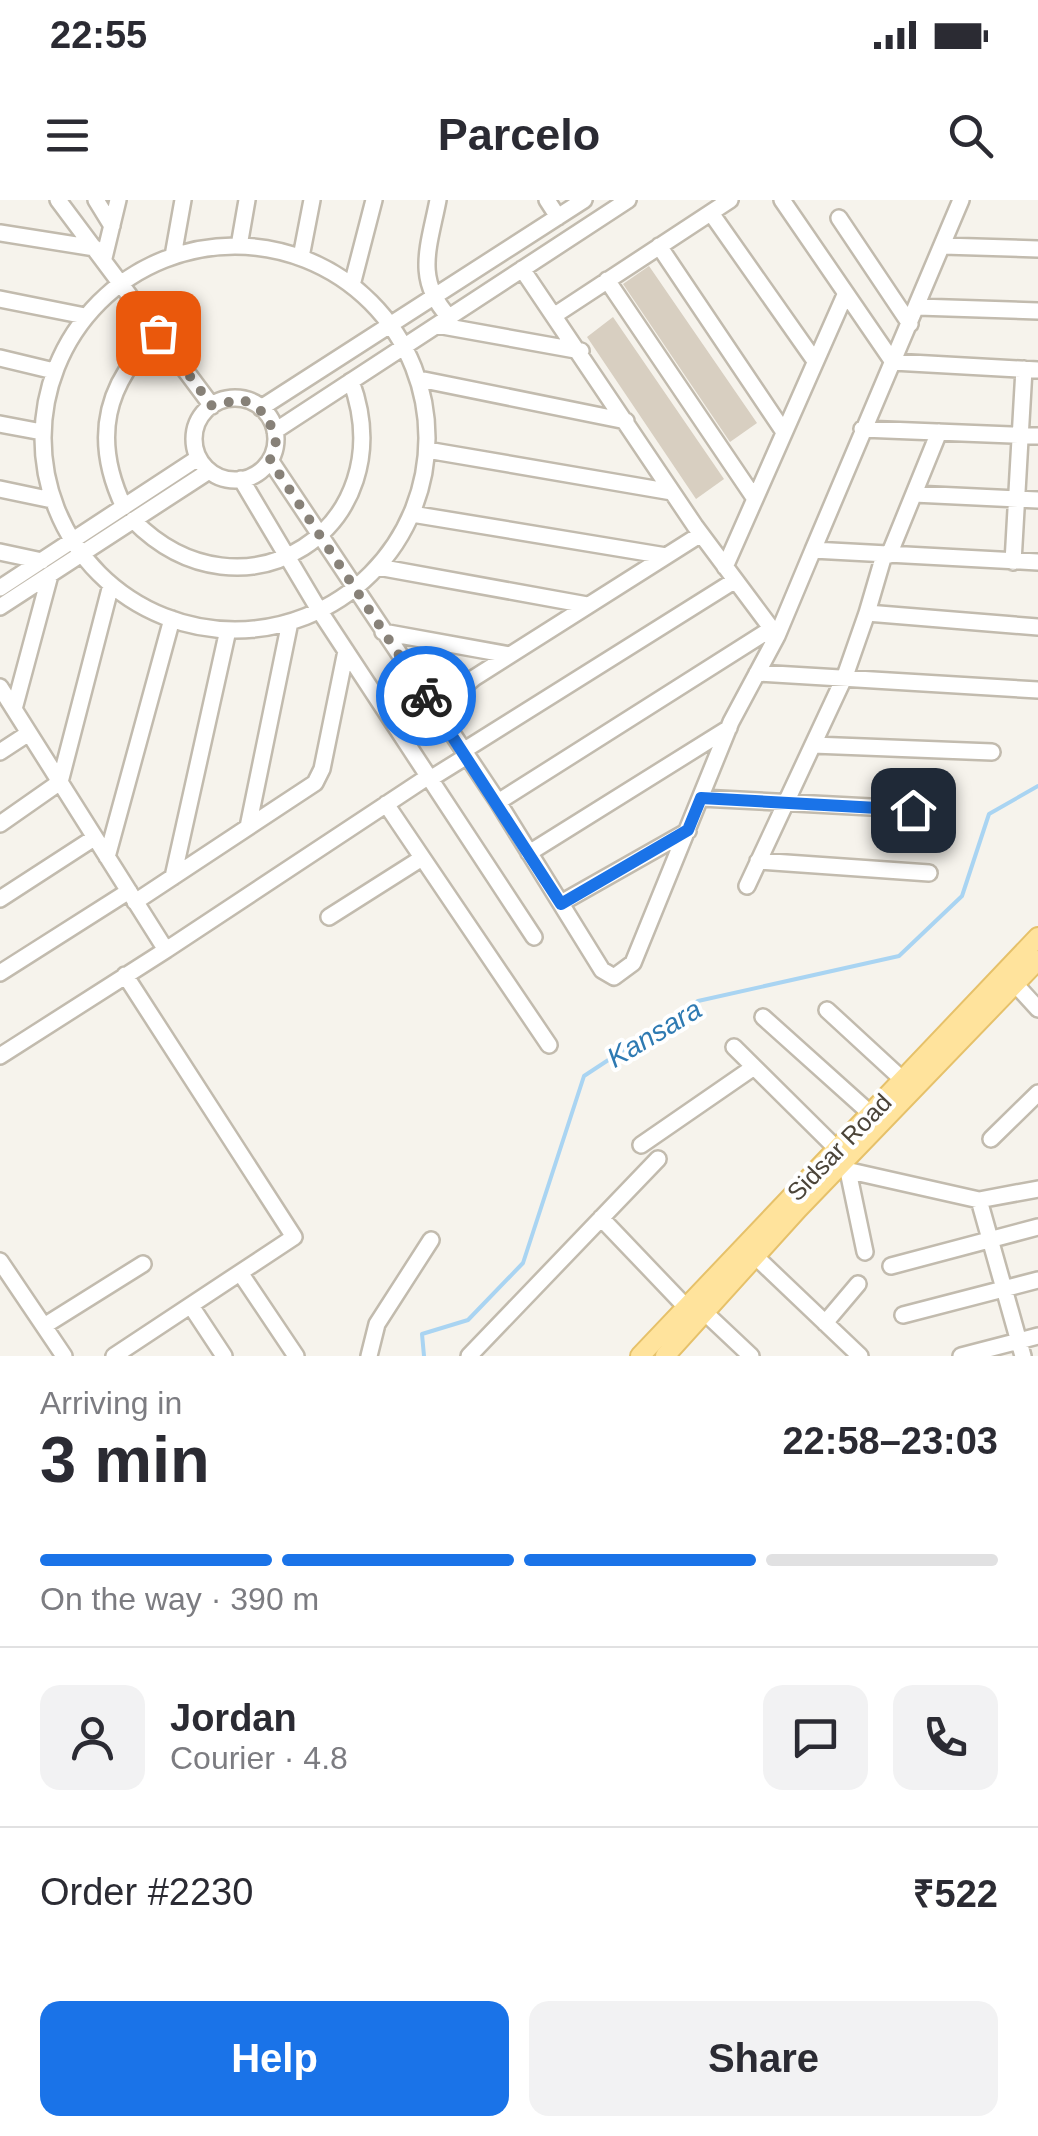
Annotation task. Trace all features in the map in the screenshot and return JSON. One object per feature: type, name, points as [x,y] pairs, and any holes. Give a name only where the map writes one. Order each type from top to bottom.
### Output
[{"type":"main road","name":"Sidsar Road","points":[[665,1356],[694,1307],[755,1256],[1010,978],[1038,938]]},
{"type":"main road","name":"Sidsar Road","points":[[640,1356],[842,1162],[870,1114],[903,1080],[1010,978],[1038,960]]},
{"type":"street","points":[[58,200],[212,406]]},
{"type":"street","points":[[96,200],[112,226]]},
{"type":"street","points":[[100,253],[118,200]]},
{"type":"street","points":[[173,256],[183,200]]},
{"type":"street","points":[[239,246],[247,200]]},
{"type":"street","points":[[301,258],[312,200]]},
{"type":"street","points":[[352,286],[374,200]]},
{"type":"street","points":[[438,200],[425,277],[443,321]]},
{"type":"street","points":[[547,200],[558,217]]},
{"type":"street","points":[[261,408],[584,200]]},
{"type":"street","points":[[275,431],[628,200]]},
{"type":"street","points":[[555,314],[730,200]]},
{"type":"street","points":[[782,200],[844,296],[893,362]]},
{"type":"street","points":[[204,464],[197,424],[212,406],[242,399],[261,408],[275,431],[270,460],[498,802],[602,970],[614,977],[622,976],[634,964],[729,728],[813,550],[961,200]]},
{"type":"street","points":[[710,213],[815,361]]},
{"type":"street","points":[[839,218],[910,324]]},
{"type":"street","points":[[0,233],[100,253]]},
{"type":"street","points":[[239,246],[301,258],[352,286],[391,325],[405,346],[418,379],[426,414],[428,450],[412,514],[378,567],[354,589],[290,622],[228,630],[172,620],[112,586],[77,548],[52,500],[42,432],[54,371],[86,316],[122,282],[173,256],[239,246]]},
{"type":"street","points":[[660,246],[784,432]]},
{"type":"street","points":[[943,246],[1038,249]]},
{"type":"street","points":[[522,269],[701,534],[774,632]]},
{"type":"street","points":[[607,280],[754,496]]},
{"type":"street","points":[[0,1056],[430,778],[729,574],[754,496],[844,296]]},
{"type":"street","points":[[0,299],[86,316]]},
{"type":"street","points":[[918,308],[1038,311]]},
{"type":"street","points":[[443,321],[581,352]]},
{"type":"street","points":[[158,333],[134,355],[116,382],[106,413],[107,462],[128,514],[154,541],[196,563],[242,568],[287,557],[320,536],[354,490],[362,462],[365,434],[352,381]]},
{"type":"street","points":[[0,358],[54,371]]},
{"type":"street","points":[[893,362],[1031,370],[1030,436],[1018,499],[1013,562]]},
{"type":"street","points":[[418,379],[626,421]]},
{"type":"street","points":[[0,424],[42,432]]},
{"type":"street","points":[[862,429],[1030,436]]},
{"type":"street","points":[[747,886],[845,676],[887,555],[939,432]]},
{"type":"street","points":[[428,450],[672,492]]},
{"type":"street","points":[[240,480],[270,460]]},
{"type":"street","points":[[0,607],[46,568],[204,464]]},
{"type":"street","points":[[204,464],[240,480],[346,652],[534,936]]},
{"type":"street","points":[[0,490],[52,500]]},
{"type":"street","points":[[914,494],[1038,500]]},
{"type":"street","points":[[412,514],[666,556]]},
{"type":"street","points":[[436,710],[510,655],[701,534]]},
{"type":"street","points":[[813,550],[1038,562]]},
{"type":"street","points":[[0,552],[46,568]]},
{"type":"street","points":[[378,567],[588,605]]},
{"type":"street","points":[[0,588],[46,568]]},
{"type":"street","points":[[14,709],[46,568]]},
{"type":"street","points":[[0,824],[60,782],[112,586]]},
{"type":"street","points":[[867,613],[1038,627]]},
{"type":"street","points":[[107,856],[172,620]]},
{"type":"street","points":[[248,827],[290,622]]},
{"type":"street","points":[[173,876],[228,630]]},
{"type":"street","points":[[383,632],[510,655]]},
{"type":"street","points":[[498,802],[774,632]]},
{"type":"street","points":[[0,973],[173,876],[319,778],[346,652]]},
{"type":"street","points":[[757,674],[845,676],[1038,690]]},
{"type":"street","points":[[0,686],[166,950]]},
{"type":"street","points":[[529,852],[729,728]]},
{"type":"street","points":[[0,752],[29,733]]},
{"type":"street","points":[[813,744],[992,752]]},
{"type":"street","points":[[701,798],[946,812]]},
{"type":"street","points":[[386,804],[549,1045]]},
{"type":"street","points":[[561,904],[688,830]]},
{"type":"street","points":[[0,898],[94,838]]},
{"type":"street","points":[[329,917],[422,858]]},
{"type":"street","points":[[758,861],[929,873]]},
{"type":"street","points":[[114,1356],[138,1350],[191,1306],[292,1241],[293,1233],[124,975]]},
{"type":"street","points":[[1010,978],[1038,1009]]},
{"type":"street","points":[[827,1010],[903,1080]]},
{"type":"street","points":[[763,1017],[870,1114]]},
{"type":"street","points":[[734,1047],[842,1162],[865,1252]]},
{"type":"street","points":[[641,1145],[754,1067]]},
{"type":"street","points":[[992,1139],[1038,1093]]},
{"type":"street","points":[[1025,1106],[1038,1118]]},
{"type":"street","points":[[469,1356],[658,1159]]},
{"type":"street","points":[[842,1162],[979,1200],[1038,1189]]},
{"type":"street","points":[[979,1200],[1021,1348]]},
{"type":"street","points":[[600,1218],[751,1356]]},
{"type":"street","points":[[891,1266],[1038,1226]]},
{"type":"street","points":[[369,1356],[378,1324],[431,1240]]},
{"type":"street","points":[[755,1256],[859,1356]]},
{"type":"street","points":[[0,1261],[64,1356]]},
{"type":"street","points":[[44,1326],[142,1264]]},
{"type":"street","points":[[241,1274],[296,1356]]},
{"type":"street","points":[[903,1315],[1038,1280]]},
{"type":"street","points":[[825,1323],[858,1284]]},
{"type":"street","points":[[191,1306],[224,1356]]},
{"type":"street","points":[[962,1356],[1021,1348],[1038,1336]]},
{"type":"building","points":[[649,266],[757,423],[730,442],[623,284]]},
{"type":"building","points":[[613,317],[724,479],[696,499],[587,337]]},
{"type":"waterway","name":"Kansara","points":[[424,1356],[422,1334],[468,1320],[523,1263],[584,1076],[698,1001],[899,956],[962,896],[989,814],[1038,786]]},
{"type":"way so far","points":[[158,333],[212,406],[242,399],[267,415],[276,441],[270,460],[426,696]]},
{"type":"route","points":[[426,696],[561,904],[688,830],[701,798],[913,810]]}]
